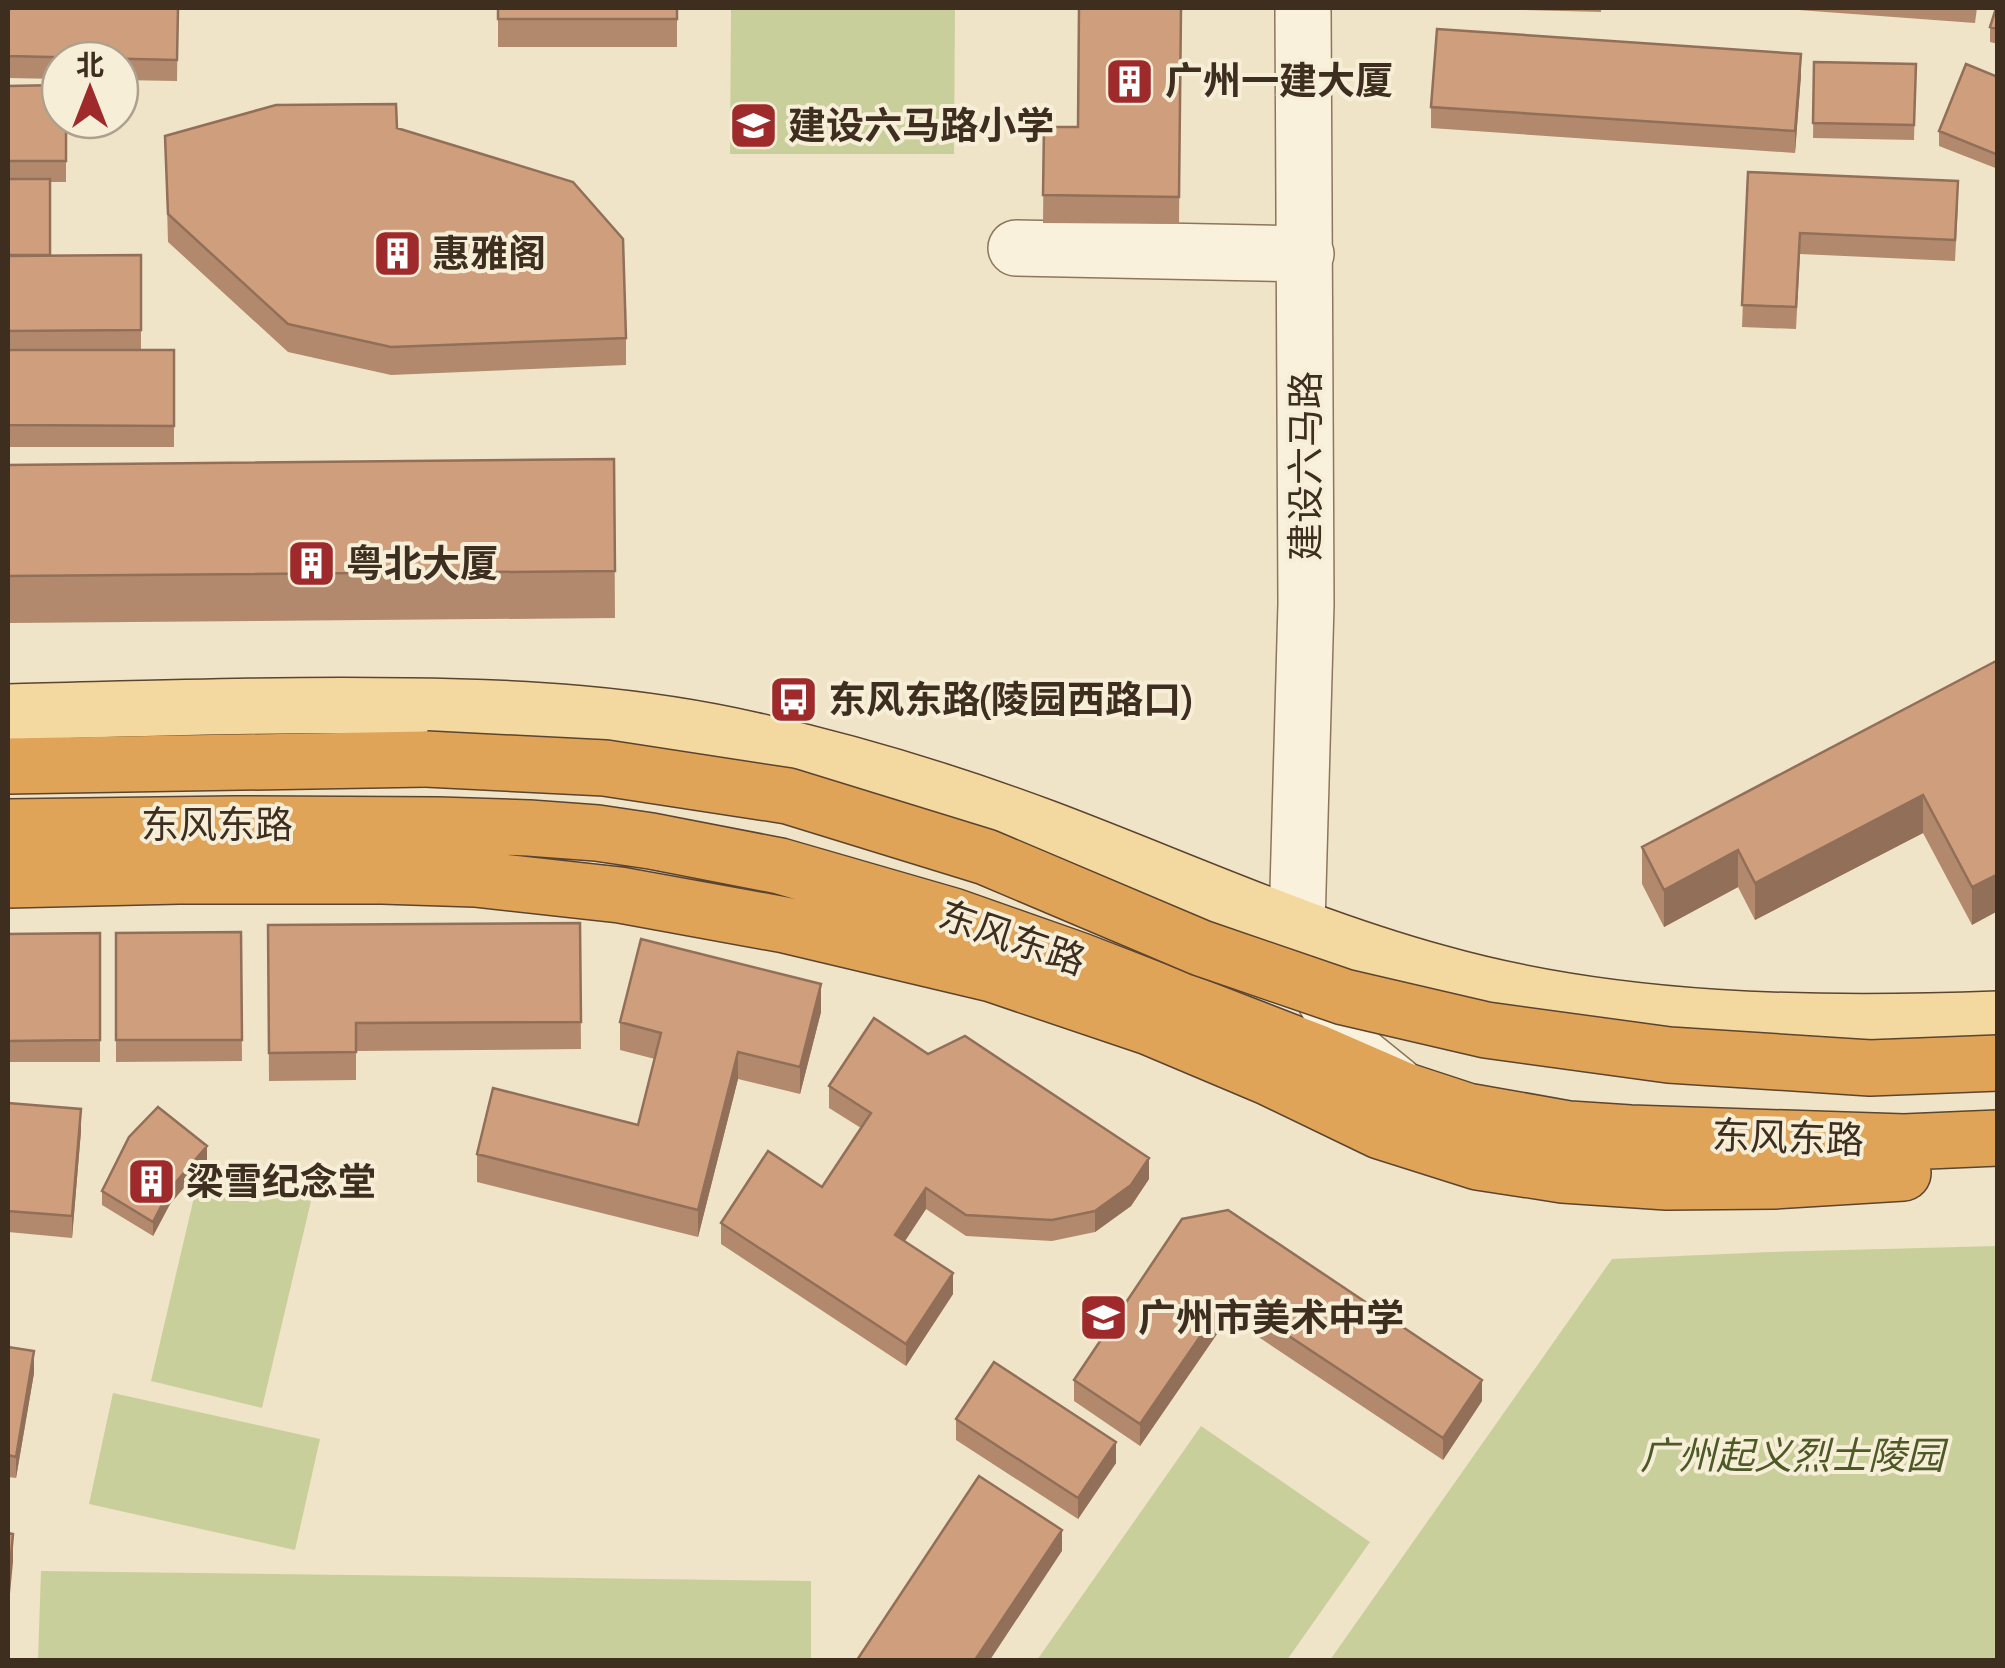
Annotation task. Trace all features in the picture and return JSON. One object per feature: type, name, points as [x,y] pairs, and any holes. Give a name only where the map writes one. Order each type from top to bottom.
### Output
[{"type":"highway","name":"东风东路","points":[[8,766],[426,759],[605,768],[788,796],[986,857],[1201,948],[1344,997],[1486,1030],[1669,1056],[1870,1068],[1998,1064]]},
{"type":"highway","name":"东风东路","points":[[8,827],[353,824],[597,833],[780,866],[999,931],[1318,1053],[1403,1090],[1467,1111],[1569,1129],[1904,1142],[1998,1138]]},
{"type":"highway","name":"东风东路","points":[[8,880],[382,876],[475,879],[620,895],[786,924],[992,974],[1149,1027],[1270,1078],[1380,1131],[1478,1162],[1563,1175],[1667,1182],[1774,1181],[1998,1168]]},
{"type":"main road","points":[[8,712],[458,706],[676,725],[829,759],[964,799],[1297,925],[1437,973],[1497,988],[1648,1012],[1727,1019],[1998,1018]]},
{"type":"street","name":"建设六马路","points":[[1303,8],[1306,604],[1297,925],[1310,974],[1356,1051],[1403,1090]]},
{"type":"street","points":[[1016,248],[1306,254]]},
{"type":"green space","points":[[731,8],[955,8],[954,154],[730,154]]},
{"type":"green space","points":[[199,1176],[311,1201],[262,1408],[151,1381]]},
{"type":"green space","name":"广州起义烈士陵园","points":[[1997,1246],[1997,1660],[1330,1660],[1612,1259]]},
{"type":"green space","points":[[113,1393],[320,1439],[295,1550],[89,1504]]},
{"type":"green space","points":[[1201,1426],[1370,1542],[1287,1660],[1037,1660]]},
{"type":"green space","points":[[41,1571],[811,1581],[811,1660],[38,1660]]},
{"type":"building","points":[[8,8],[178,8],[177,60],[140,59],[140,40],[40,40],[40,57],[8,56]]},
{"type":"building","points":[[498,8],[677,8],[677,19],[498,19]]},
{"type":"building","name":"广州一建大厦","points":[[1079,8],[1181,8],[1179,197],[1043,195],[1044,127],[1078,127]]},
{"type":"building","points":[[1998,8],[1998,29],[1990,27]]},
{"type":"building","points":[[1437,29],[1801,54],[1795,131],[1431,107]]},
{"type":"building","points":[[1814,62],[1916,64],[1914,125],[1813,123]]},
{"type":"building","points":[[1966,64],[1998,77],[1998,155],[1939,131]]},
{"type":"building","points":[[40,85],[40,140],[66,140],[66,161],[8,161],[8,86]]},
{"type":"building","name":"惠雅阁","points":[[396,104],[397,128],[573,182],[623,239],[626,338],[391,347],[288,324],[168,214],[165,136],[276,105]]},
{"type":"building","points":[[1748,172],[1958,181],[1955,240],[1800,233],[1796,307],[1742,305]]},
{"type":"building","points":[[8,179],[50,179],[50,255],[8,255]]},
{"type":"building","points":[[141,255],[141,330],[8,331],[8,256]]},
{"type":"building","points":[[8,350],[174,350],[174,426],[8,425]]},
{"type":"building","points":[[614,459],[615,571],[8,576],[8,465]]},
{"type":"building","points":[[1998,660],[1998,874],[1972,887],[1923,795],[1755,883],[1738,850],[1664,890],[1642,847]]},
{"type":"building","points":[[580,923],[581,1022],[356,1023],[356,1052],[269,1053],[268,925]]},
{"type":"building","points":[[241,932],[242,1040],[116,1040],[116,933]]},
{"type":"building","points":[[100,933],[100,1040],[8,1041],[8,934]]},
{"type":"building","points":[[641,939],[821,984],[800,1067],[738,1052],[698,1210],[477,1154],[493,1088],[638,1125],[661,1033],[620,1022]]},
{"type":"building","points":[[874,1018],[928,1054],[965,1036],[1149,1158],[1131,1185],[1095,1211],[1052,1220],[966,1215],[926,1188],[895,1235],[953,1273],[906,1344],[721,1223],[768,1151],[822,1187],[871,1113],[829,1086]]},
{"type":"building","points":[[8,1103],[81,1109],[72,1216],[8,1211]]},
{"type":"building","name":"梁雪纪念堂","points":[[158,1107],[207,1146],[170,1189],[153,1222],[102,1191],[129,1137]]},
{"type":"building","points":[[1228,1210],[1482,1380],[1443,1438],[1245,1307],[1217,1312],[1140,1424],[1074,1380],[1182,1219]]},
{"type":"building","points":[[8,1347],[34,1351],[16,1457],[8,1455]]},
{"type":"building","points":[[994,1362],[1116,1442],[1078,1498],[956,1419]]},
{"type":"building","points":[[979,1476],[1062,1530],[975,1660],[857,1660]]},
{"type":"building","points":[[8,1533],[13,1534],[8,1588]]},
{"type":"place","name":"广州一建大厦","points":[[1130,81]]},
{"type":"place","name":"建设六马路小学","points":[[753,126]]},
{"type":"place","name":"惠雅阁","points":[[397,254]]},
{"type":"place","name":"粤北大厦","points":[[311,564]]},
{"type":"place","name":"东风东路(陵园西路口)","points":[[793,700]]},
{"type":"place","name":"梁雪纪念堂","points":[[151,1182]]},
{"type":"place","name":"广州市美术中学","points":[[1103,1318]]}]
